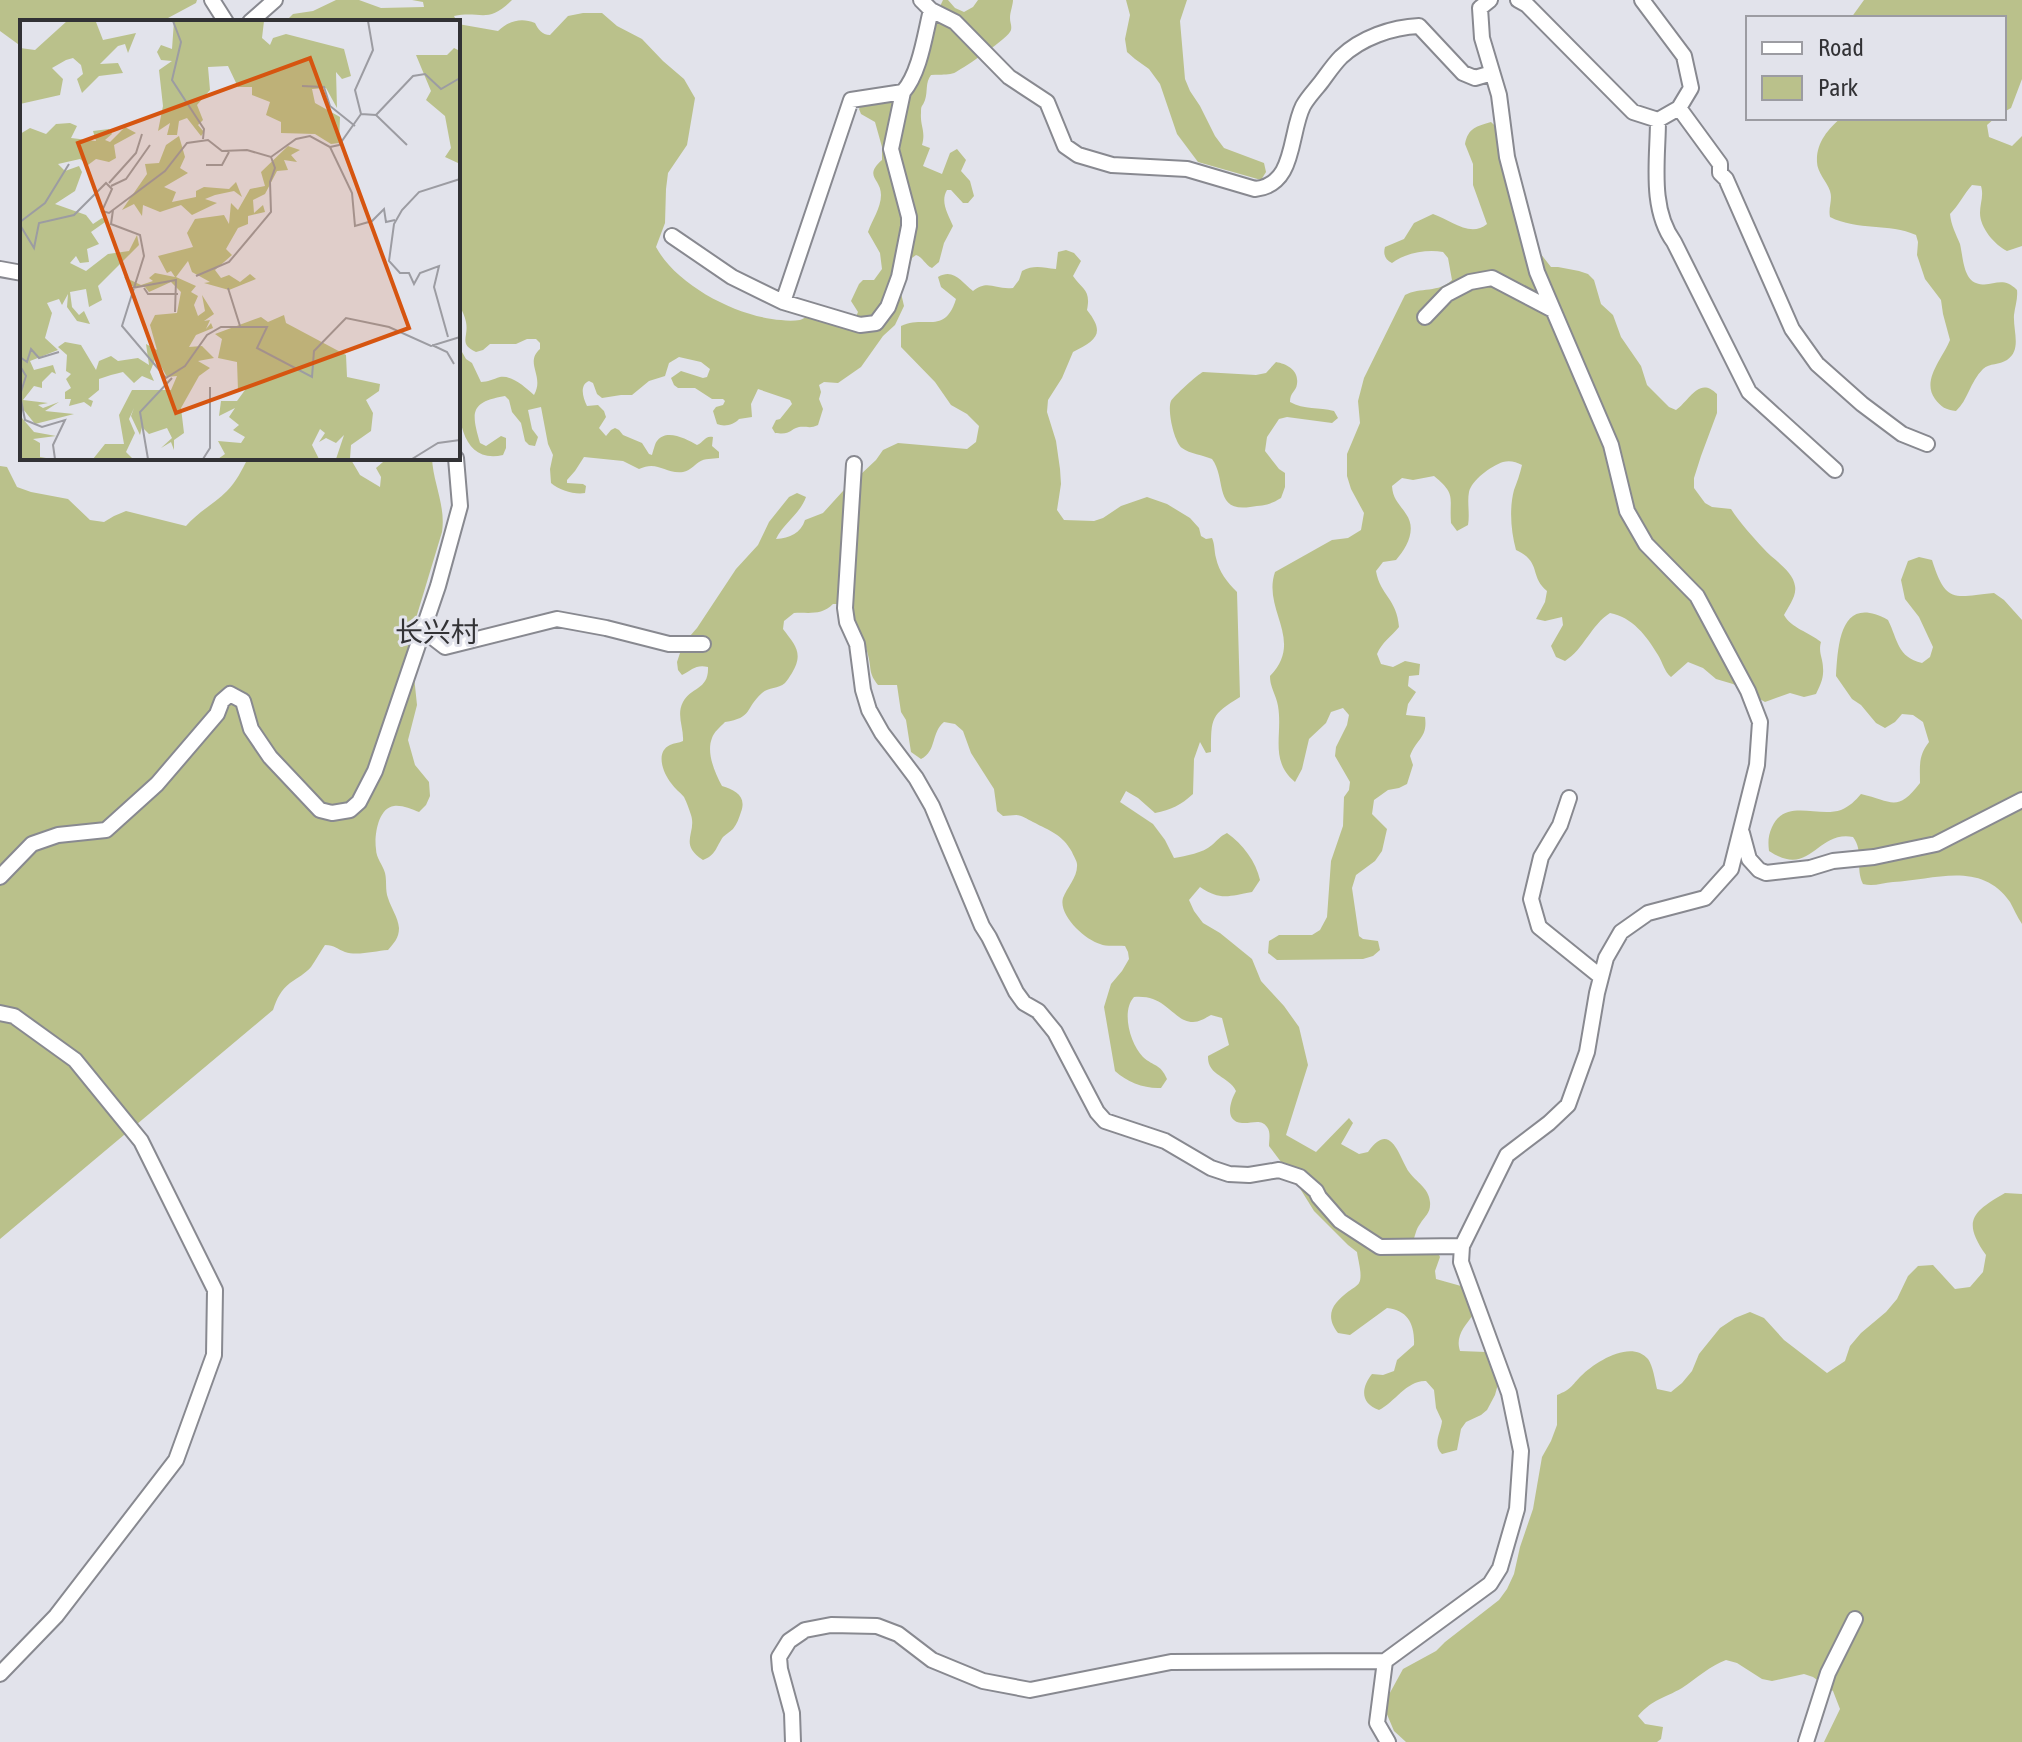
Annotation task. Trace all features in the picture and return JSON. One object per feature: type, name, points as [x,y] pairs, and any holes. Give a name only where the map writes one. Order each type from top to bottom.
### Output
[{"type":"street","points":[[212,0],[225,20]]},
{"type":"street","points":[[251,20],[275,0]]},
{"type":"street","points":[[793,1742],[792,1713],[779,1657],[789,1641],[805,1630],[831,1625],[877,1626],[898,1634],[932,1660],[983,1681],[1030,1690],[1171,1662],[1385,1661],[1490,1584],[1500,1568],[1517,1509],[1521,1451],[1509,1393],[1461,1262],[1462,1246],[1507,1155],[1568,1105],[1587,1052],[1606,958],[1621,932],[1648,913],[1705,898],[1731,869],[1757,765],[1760,722],[1748,691],[1697,596],[1646,544],[1627,511],[1611,445],[1537,272],[1507,157],[1499,95],[1482,38],[1480,8],[1490,0]]},
{"type":"street","points":[[1518,0],[1527,5],[1633,112],[1658,120],[1679,108],[1691,88],[1684,56],[1642,0]]},
{"type":"street","points":[[672,236],[732,277],[783,302],[860,325],[876,323],[888,307],[899,277],[909,226],[891,149],[903,92],[918,62],[926,5],[955,22],[1009,77],[1047,102],[1065,146],[1078,155],[1112,165],[1187,169],[1255,189],[1267,188],[1278,181],[1290,157],[1304,104],[1339,59],[1353,47],[1402,27],[1419,26],[1463,73],[1475,78],[1492,73]]},
{"type":"street","points":[[783,302],[851,100],[903,92]]},
{"type":"street","points":[[1679,108],[1720,164],[1720,173],[1726,179],[1792,329],[1817,364],[1902,434],[1927,444]]},
{"type":"street","points":[[1658,120],[1658,203],[1667,233],[1749,392],[1835,470]]},
{"type":"street","points":[[0,269],[20,273]]},
{"type":"street","points":[[1425,317],[1447,294],[1470,282],[1492,278],[1553,310]]},
{"type":"street","points":[[0,877],[32,844],[58,835],[106,830],[157,784],[217,714],[222,701],[230,694],[243,701],[251,729],[270,757],[320,810],[332,813],[350,810],[359,802],[375,771],[438,586],[460,506],[456,460]]},
{"type":"street","points":[[854,464],[845,608],[847,622],[857,644],[869,710],[932,806],[982,926],[1016,992],[1024,1003],[1038,1011],[1055,1032],[1097,1112],[1105,1121],[1165,1141],[1211,1168],[1229,1174],[1249,1175],[1279,1170],[1300,1177],[1316,1191],[1340,1221],[1380,1247],[1462,1246]]},
{"type":"street","points":[[423,630],[445,647],[557,619],[669,644],[703,644]]},
{"type":"street","points":[[1569,798],[1560,825],[1541,857],[1531,899],[1539,927],[1601,977]]},
{"type":"street","points":[[1741,829],[1749,859],[1766,873],[1810,868],[1833,861],[1874,857],[1936,844],[2022,800]]},
{"type":"street","points":[[0,1013],[14,1016],[75,1060],[141,1141],[215,1290],[214,1355],[176,1460],[56,1616],[0,1674]]},
{"type":"street","points":[[1806,1742],[1828,1673],[1855,1619]]},
{"type":"street","points":[[1385,1661],[1377,1723],[1388,1742]]},
{"type":"green space","points":[[0,0],[197,0],[167,20],[20,20],[20,46],[0,31]]},
{"type":"green space","points":[[336,0],[359,0],[381,8],[424,7],[423,2],[412,0],[512,0],[496,12],[454,16],[456,20],[287,20],[293,14],[313,11]]},
{"type":"green space","points":[[943,0],[948,0],[964,12],[978,0],[1013,0],[1008,34],[956,72],[931,75],[921,108],[922,145],[930,148],[923,166],[942,174],[950,153],[957,149],[966,160],[961,171],[970,181],[974,196],[968,203],[963,203],[951,190],[947,190],[945,204],[953,226],[939,262],[932,268],[916,255],[912,258],[901,293],[904,306],[895,325],[883,336],[861,367],[838,383],[824,382],[819,385],[823,409],[818,425],[775,433],[772,428],[776,420],[792,404],[790,400],[758,389],[751,404],[752,417],[729,425],[717,424],[713,411],[723,405],[723,399],[712,399],[695,388],[678,388],[671,378],[681,371],[703,378],[707,377],[710,369],[701,362],[679,357],[669,363],[665,376],[649,381],[632,395],[602,398],[589,381],[583,389],[583,396],[587,406],[598,405],[604,411],[606,417],[599,428],[606,436],[615,428],[642,443],[652,455],[656,442],[666,435],[677,436],[697,445],[713,437],[712,446],[719,452],[719,458],[704,460],[688,470],[676,472],[651,466],[639,469],[623,461],[584,457],[567,483],[583,484],[586,486],[585,493],[567,491],[551,483],[553,455],[541,407],[528,410],[532,429],[538,437],[535,446],[529,445],[521,423],[505,396],[479,405],[475,416],[480,443],[486,446],[501,436],[506,438],[503,455],[486,455],[473,448],[460,420],[460,351],[472,363],[481,382],[509,378],[534,395],[537,382],[534,359],[540,343],[536,339],[527,339],[516,344],[490,344],[476,352],[466,343],[467,327],[460,307],[460,24],[498,31],[511,22],[525,20],[535,23],[543,33],[550,35],[568,16],[602,13],[617,26],[642,39],[684,79],[695,98],[687,145],[668,173],[665,223],[656,247],[678,274],[710,297],[746,313],[788,321],[808,316],[855,319],[858,312],[851,301],[859,284],[863,280],[874,280],[882,269],[880,253],[868,232],[881,200],[873,174],[882,160],[882,147],[875,122],[861,114],[859,109],[862,104],[909,99]]},
{"type":"green space","points":[[1126,0],[1187,0],[1180,21],[1185,79],[1224,148],[1264,163],[1266,172],[1261,180],[1198,162],[1177,134],[1160,84],[1149,69],[1127,52],[1125,39],[1130,15]]},
{"type":"green space","points":[[1864,0],[2022,0],[2022,79],[2011,108],[2006,111],[2006,16],[1852,16]]},
{"type":"green space","points":[[1839,120],[1993,120],[1987,125],[1989,137],[2012,146],[2022,136],[2022,246],[2007,251],[1989,235],[1981,219],[1981,186],[1972,185],[1950,214],[1968,276],[1976,283],[2001,282],[2017,290],[2014,315],[2016,340],[2012,356],[1983,369],[1956,411],[1942,406],[1931,392],[1932,377],[1950,340],[1941,300],[1925,279],[1917,255],[1916,235],[1895,229],[1851,224],[1830,217],[1831,194],[1819,169],[1817,155]]},
{"type":"green space","points":[[1491,122],[1512,142],[1540,253],[1551,267],[1579,271],[1594,280],[1601,304],[1613,315],[1621,337],[1641,366],[1647,385],[1676,410],[1700,389],[1711,389],[1717,394],[1717,413],[1694,478],[1694,488],[1712,507],[1731,509],[1790,575],[1795,594],[1784,615],[1821,642],[1822,679],[1816,694],[1804,697],[1790,693],[1765,702],[1688,662],[1671,677],[1644,634],[1625,619],[1610,613],[1572,656],[1565,661],[1556,657],[1551,646],[1563,625],[1562,617],[1545,621],[1536,619],[1547,591],[1538,580],[1529,559],[1516,550],[1513,536],[1512,497],[1522,465],[1503,462],[1478,478],[1469,492],[1468,525],[1457,531],[1451,523],[1449,492],[1441,482],[1434,476],[1413,480],[1402,478],[1392,486],[1395,498],[1409,520],[1411,532],[1396,560],[1383,562],[1376,571],[1395,610],[1399,627],[1377,654],[1381,664],[1393,667],[1405,661],[1420,664],[1419,675],[1409,676],[1408,686],[1416,692],[1408,704],[1406,715],[1425,717],[1425,724],[1423,734],[1410,756],[1413,765],[1407,784],[1388,790],[1374,800],[1372,814],[1387,829],[1382,851],[1375,861],[1356,875],[1352,888],[1359,936],[1378,941],[1380,950],[1363,959],[1277,960],[1268,953],[1269,941],[1279,935],[1312,935],[1320,930],[1327,917],[1331,861],[1343,826],[1344,797],[1350,782],[1335,756],[1349,715],[1343,708],[1331,712],[1326,723],[1309,739],[1302,769],[1295,782],[1282,765],[1278,706],[1270,676],[1280,663],[1284,650],[1272,586],[1275,572],[1332,540],[1348,538],[1361,530],[1364,513],[1347,476],[1347,454],[1360,423],[1358,401],[1364,378],[1405,295],[1441,287],[1452,280],[1448,258],[1443,252],[1416,253],[1392,263],[1385,256],[1385,247],[1404,239],[1414,223],[1433,214],[1467,229],[1481,228],[1487,224],[1473,185],[1473,164],[1465,144],[1474,128]]},
{"type":"green space","points":[[1066,250],[1081,261],[1073,276],[1087,294],[1087,310],[1097,331],[1093,340],[1073,352],[1048,400],[1047,412],[1060,469],[1057,510],[1064,520],[1094,521],[1121,506],[1147,497],[1167,504],[1190,518],[1199,528],[1201,536],[1212,538],[1219,568],[1237,592],[1240,697],[1223,708],[1215,718],[1211,731],[1211,752],[1206,753],[1200,742],[1194,759],[1193,794],[1176,806],[1155,813],[1126,791],[1120,802],[1153,824],[1174,858],[1204,850],[1227,833],[1252,860],[1260,880],[1252,892],[1220,896],[1200,887],[1189,900],[1203,923],[1252,959],[1261,981],[1299,1027],[1308,1065],[1286,1135],[1316,1152],[1349,1118],[1353,1123],[1341,1144],[1359,1154],[1368,1152],[1383,1139],[1388,1140],[1427,1193],[1430,1209],[1413,1242],[1438,1253],[1436,1279],[1461,1286],[1473,1315],[1460,1336],[1460,1351],[1486,1352],[1498,1384],[1487,1410],[1466,1422],[1461,1429],[1457,1450],[1442,1454],[1439,1450],[1437,1442],[1442,1421],[1436,1408],[1434,1390],[1426,1381],[1413,1384],[1379,1410],[1368,1403],[1364,1390],[1372,1374],[1383,1375],[1394,1371],[1397,1360],[1414,1345],[1411,1325],[1405,1315],[1387,1308],[1350,1335],[1338,1333],[1334,1327],[1332,1310],[1360,1280],[1357,1252],[1314,1211],[1269,1146],[1269,1131],[1265,1124],[1242,1123],[1233,1119],[1231,1105],[1236,1091],[1211,1068],[1208,1056],[1229,1045],[1222,1018],[1211,1015],[1198,1021],[1186,1021],[1154,1000],[1134,997],[1128,1010],[1131,1036],[1143,1057],[1159,1068],[1167,1079],[1161,1088],[1149,1087],[1115,1071],[1104,1007],[1111,984],[1129,959],[1125,946],[1094,942],[1069,919],[1063,898],[1077,869],[1072,852],[1060,837],[1050,831],[1022,816],[1003,816],[997,811],[994,789],[971,753],[963,731],[955,724],[944,722],[926,756],[921,759],[911,752],[897,685],[878,685],[873,677],[853,604],[833,604],[819,612],[794,613],[784,621],[783,629],[798,655],[792,673],[785,683],[762,693],[745,715],[725,722],[713,736],[710,744],[712,763],[722,786],[739,794],[742,806],[733,829],[703,860],[691,849],[692,821],[684,797],[668,779],[663,768],[665,748],[683,741],[680,712],[683,702],[703,684],[708,674],[708,667],[700,666],[682,675],[677,662],[683,644],[736,569],[758,545],[769,522],[789,497],[797,493],[806,497],[776,539],[794,534],[805,520],[823,513],[883,450],[898,443],[967,449],[976,442],[979,426],[951,405],[935,382],[901,347],[901,326],[940,320],[951,310],[956,299],[941,287],[938,277],[953,275],[973,291],[988,285],[1013,288],[1022,271],[1039,267],[1056,269],[1058,252]]},
{"type":"green space","points":[[1276,362],[1288,366],[1296,375],[1296,387],[1290,402],[1334,411],[1338,418],[1332,423],[1287,417],[1279,419],[1267,437],[1265,451],[1285,473],[1281,498],[1266,505],[1238,507],[1226,499],[1212,459],[1189,452],[1179,445],[1171,418],[1171,401],[1203,372],[1256,375],[1266,373]]},
{"type":"green space","points":[[247,460],[351,460],[360,475],[380,487],[381,477],[376,468],[383,462],[432,460],[443,522],[410,638],[417,705],[408,740],[415,765],[429,782],[430,796],[419,812],[400,806],[389,808],[378,823],[376,837],[376,852],[385,873],[387,895],[398,924],[398,935],[388,950],[350,953],[325,945],[311,967],[282,991],[273,1010],[0,1239],[0,466],[7,467],[17,487],[68,499],[90,520],[104,522],[126,511],[186,526],[222,496],[239,476]]},
{"type":"green space","points":[[1919,557],[1932,560],[1947,591],[1960,596],[1994,593],[2022,620],[2022,924],[2010,902],[1998,889],[1971,877],[1940,876],[1863,884],[1858,848],[1853,837],[1830,840],[1795,860],[1769,851],[1772,827],[1785,813],[1841,810],[1861,794],[1887,802],[1899,802],[1920,783],[1921,757],[1929,742],[1923,722],[1913,715],[1902,714],[1885,728],[1852,699],[1836,676],[1841,636],[1851,617],[1860,613],[1888,620],[1899,647],[1908,657],[1922,663],[1930,657],[1933,647],[1919,617],[1905,599],[1901,580],[1908,561]]},
{"type":"green space","points":[[2005,1193],[2022,1194],[2022,1742],[1824,1742],[1840,1709],[1833,1691],[1804,1674],[1772,1681],[1726,1660],[1654,1702],[1638,1716],[1645,1724],[1663,1727],[1661,1739],[1657,1742],[1406,1742],[1394,1731],[1386,1712],[1386,1700],[1403,1669],[1436,1651],[1499,1600],[1507,1589],[1533,1509],[1542,1457],[1557,1425],[1557,1395],[1569,1389],[1587,1370],[1604,1359],[1632,1351],[1648,1359],[1657,1389],[1671,1392],[1692,1371],[1699,1354],[1720,1328],[1750,1312],[1764,1318],[1784,1340],[1827,1373],[1845,1361],[1850,1346],[1886,1312],[1897,1299],[1908,1276],[1918,1266],[1933,1265],[1955,1289],[1970,1287],[1983,1272],[1986,1255],[1974,1234],[1974,1218],[1985,1206]]},
{"type":"district","name":"长兴村","points":[[437,632]]}]
